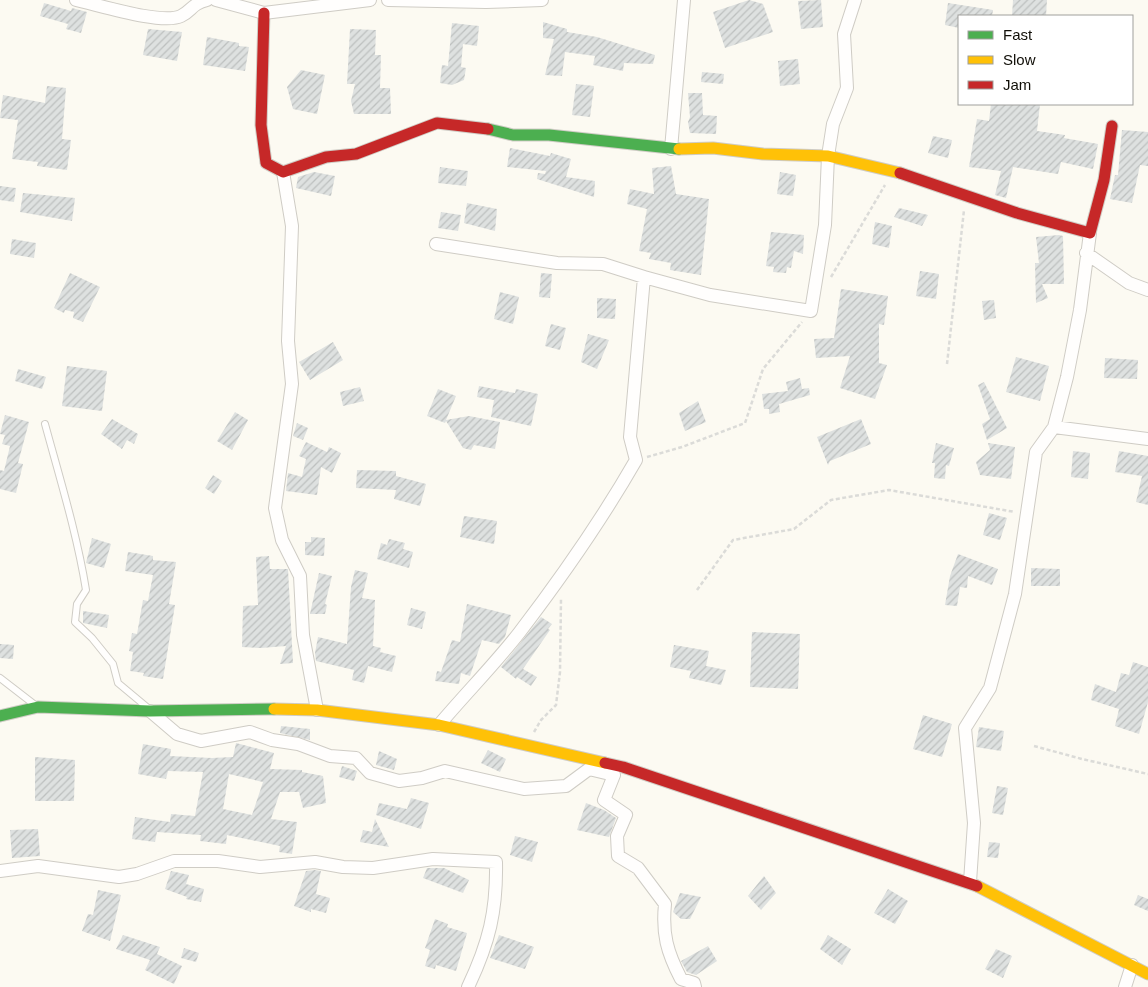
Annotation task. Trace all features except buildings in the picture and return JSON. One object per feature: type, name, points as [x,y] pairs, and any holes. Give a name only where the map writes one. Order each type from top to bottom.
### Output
[{"type":"main road","points":[[264,13],[261,125],[266,163],[283,172],[326,157],[356,154],[437,123],[478,127],[513,135],[549,135],[671,149],[713,148],[763,154],[828,156],[893,171],[1017,212],[1090,233],[1105,176],[1112,126]]},
{"type":"main road","points":[[0,716],[38,707],[150,710],[253,708],[317,710],[439,725],[623,767],[970,882],[1132,964],[1148,974]]},
{"type":"street","points":[[76,0],[160,19],[181,16],[196,3],[207,0]]},
{"type":"street","points":[[216,0],[264,13],[370,0]]},
{"type":"street","points":[[388,0],[486,2],[542,0]]},
{"type":"street","points":[[671,149],[684,0]]},
{"type":"street","points":[[436,244],[557,262],[603,264],[710,295],[762,305],[811,311],[825,225],[828,156],[834,124],[847,88],[844,34],[855,0]]},
{"type":"street","points":[[283,172],[292,226],[288,341],[292,384],[275,508],[282,540],[300,576],[303,635],[317,710]]},
{"type":"street","points":[[970,882],[974,823],[965,728],[990,688],[1014,594],[1036,452],[1054,427],[1067,377],[1080,310],[1090,233]]},
{"type":"street","points":[[1086,253],[1129,283],[1148,290]]},
{"type":"street","points":[[439,725],[519,633],[562,577],[608,509],[636,460],[630,437],[644,277]]},
{"type":"street","points":[[1054,427],[1148,439]]},
{"type":"street","points":[[150,710],[177,734],[201,740],[250,732],[272,740],[298,744],[330,756],[356,758],[370,773],[399,781],[422,778],[445,771],[524,788],[566,786],[589,769],[614,775],[604,800],[626,815],[617,836],[618,856],[638,868],[665,904],[663,929],[672,960],[681,979],[694,983],[695,987]]},
{"type":"street","points":[[0,871],[38,866],[119,877],[137,874],[174,861],[218,861],[260,867],[315,862],[343,867],[373,868],[433,859],[496,862],[496,887],[489,936],[484,954],[468,987]]},
{"type":"street","points":[[1125,987],[1132,964]]},
{"type":"lane","points":[[45,424],[76,534],[86,590],[77,604],[75,622],[92,638],[113,664],[118,683],[150,710]]},
{"type":"lane","points":[[0,678],[38,707]]},
{"type":"path","points":[[829,280],[893,171]]},
{"type":"path","points":[[947,364],[964,194]]},
{"type":"path","points":[[636,460],[682,446],[744,423],[763,369],[811,311]]},
{"type":"path","points":[[697,590],[733,540],[794,529],[831,500],[889,490],[1026,514]]},
{"type":"path","points":[[527,745],[541,720],[556,705],[560,672],[562,577]]},
{"type":"path","points":[[1034,746],[1148,774]]},
{"type":"traffic: fast","points":[[488,129],[513,135],[549,135],[679,149]]},
{"type":"traffic: fast","points":[[0,716],[38,707],[150,711],[274,709]]},
{"type":"traffic: slow","points":[[679,149],[713,148],[763,154],[828,156],[900,173]]},
{"type":"traffic: slow","points":[[274,709],[317,710],[439,725],[605,763]]},
{"type":"traffic: slow","points":[[977,886],[1148,974]]},
{"type":"traffic: jam","points":[[264,13],[261,125],[266,163],[283,172],[326,157],[356,154],[437,123],[488,129]]},
{"type":"traffic: jam","points":[[900,173],[1017,213],[1090,233],[1104,180],[1112,126]]},
{"type":"traffic: jam","points":[[605,763],[623,767],[977,886]]}]
